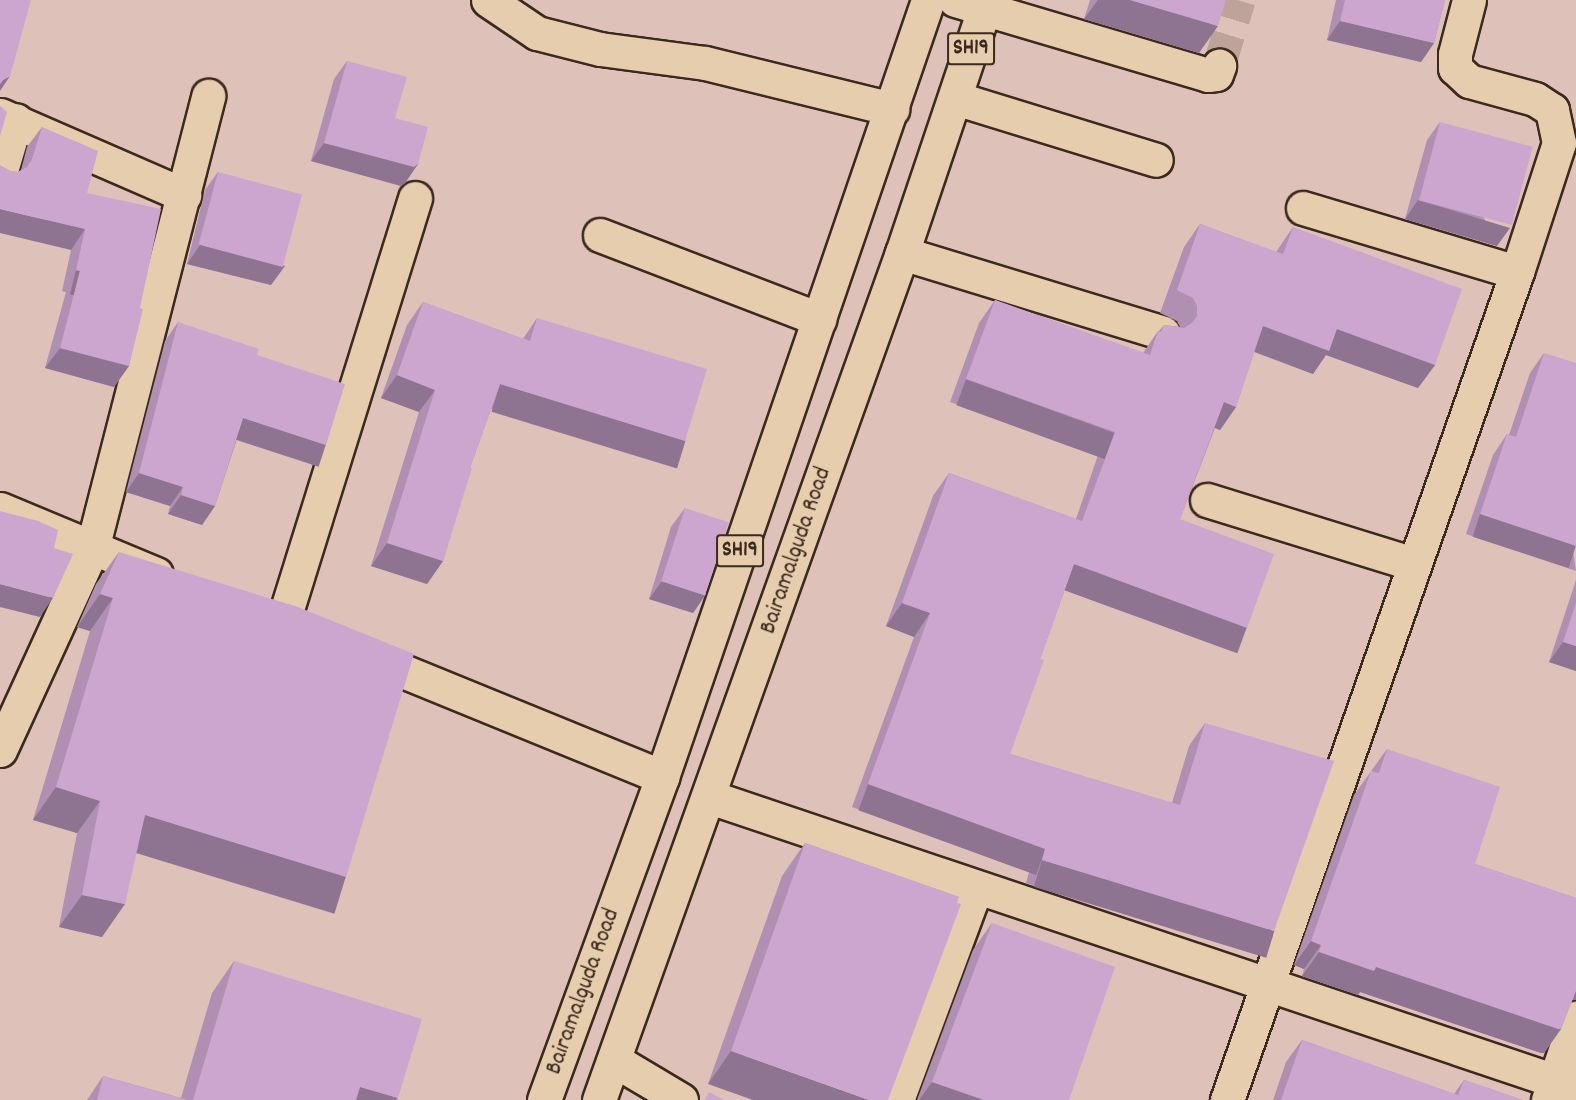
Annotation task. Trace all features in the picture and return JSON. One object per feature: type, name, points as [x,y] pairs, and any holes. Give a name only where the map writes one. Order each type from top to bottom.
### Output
[{"type":"street","points":[[488,0],[537,33],[600,49],[705,63],[892,109]]},
{"type":"street","name":"Bairamalguda Road","points":[[544,1100],[662,777],[928,0]]},
{"type":"street","points":[[1227,1100],[1517,272],[1559,142],[1558,126],[1552,110],[1535,99],[1469,81],[1455,68],[1455,54],[1469,0]]},
{"type":"street","points":[[976,3],[1208,75],[1216,74],[1219,66]]},
{"type":"street","name":"Bairamalguda Road","points":[[599,1100],[710,797],[902,253],[955,98],[976,3]]},
{"type":"street","points":[[0,750],[92,549],[208,96]]},
{"type":"street","points":[[955,98],[1156,160]]},
{"type":"street","points":[[0,174],[8,117],[184,195]]},
{"type":"street","points":[[283,622],[415,198]]},
{"type":"street","points":[[1303,208],[1517,272]]},
{"type":"street","points":[[600,236],[819,319]]},
{"type":"street","points":[[902,253],[1163,333]]},
{"type":"street","points":[[1207,500],[1414,564]]},
{"type":"street","points":[[0,509],[92,549],[187,585]]},
{"type":"street","points":[[251,610],[662,777]]},
{"type":"street","points":[[710,797],[1267,984],[1560,1089],[1576,1018]]},
{"type":"street","points":[[897,1100],[976,888]]},
{"type":"street","points":[[614,1060],[681,1100]]},
{"type":"building","points":[[0,0],[31,0],[10,76],[0,84]]},
{"type":"building","points":[[1130,0],[1226,0],[1218,26]]},
{"type":"building","points":[[1345,0],[1445,0],[1434,43],[1340,21]]},
{"type":"building","points":[[347,61],[407,77],[395,118],[428,127],[418,164],[414,167],[324,143]]},
{"type":"building","points":[[0,106],[7,112],[0,136]]},
{"type":"building","points":[[1440,122],[1533,147],[1512,225],[1419,200]]},
{"type":"building","points":[[42,127],[98,151],[87,193],[161,209],[140,308],[143,309],[129,366],[60,348],[80,271],[76,270],[85,229],[0,209],[0,165],[10,171],[18,172],[27,167],[32,159]]},
{"type":"building","points":[[218,172],[302,195],[283,267],[199,244]]},
{"type":"building","points":[[1200,224],[1283,254],[1293,227],[1462,289],[1435,365],[1337,329],[1329,351],[1263,326],[1236,407],[1224,402],[1180,519],[1274,554],[1247,628],[1074,564],[1040,659],[1044,660],[1010,754],[1180,805],[1205,723],[1334,761],[1274,931],[1042,860],[1045,849],[868,784],[930,613],[902,603],[949,473],[1082,521],[1115,432],[966,379],[995,300],[1150,355],[1158,331],[1161,332],[1164,325],[1184,328],[1197,316],[1197,306],[1193,298],[1177,290]]},
{"type":"building","points":[[423,302],[530,341],[537,318],[707,369],[685,441],[500,384],[470,468],[472,468],[443,561],[387,543],[435,390],[397,375]]},
{"type":"building","points":[[178,322],[259,349],[257,355],[345,384],[326,445],[243,418],[215,506],[181,495],[183,487],[139,473]]},
{"type":"building","points":[[1544,353],[1576,363],[1576,546],[1480,514],[1507,434],[1516,437]]},
{"type":"building","points":[[685,508],[729,522],[705,595],[661,581]]},
{"type":"building","points":[[0,511],[38,521],[58,530],[54,548],[73,554],[53,598],[0,584]]},
{"type":"building","points":[[119,552],[298,607],[414,654],[346,877],[145,815],[125,904],[82,895],[100,801],[56,787],[113,598],[100,594]]},
{"type":"building","points":[[1576,603],[1576,646],[1563,642]]},
{"type":"building","points":[[1387,749],[1500,787],[1475,864],[1576,898],[1576,991],[1561,1029],[1376,967],[1374,971],[1319,952],[1321,945],[1311,941],[1371,771],[1379,773]]},
{"type":"building","points":[[805,843],[959,897],[957,903],[961,904],[888,1100],[869,1100],[731,1051]]},
{"type":"building","points":[[992,923],[1115,967],[1069,1100],[984,1100],[932,1082]]},
{"type":"building","points":[[234,961],[422,1019],[398,1098],[360,1087],[356,1100],[193,1100]]},
{"type":"building","points":[[1302,1040],[1458,1095],[1464,1080],[1523,1100],[1281,1100]]},
{"type":"building","points":[[103,1076],[187,1100],[97,1100]]},
{"type":"building","points":[[709,1092],[724,1100],[705,1100]]},
{"type":"tunnel","points":[[1219,66],[1239,0]]}]
